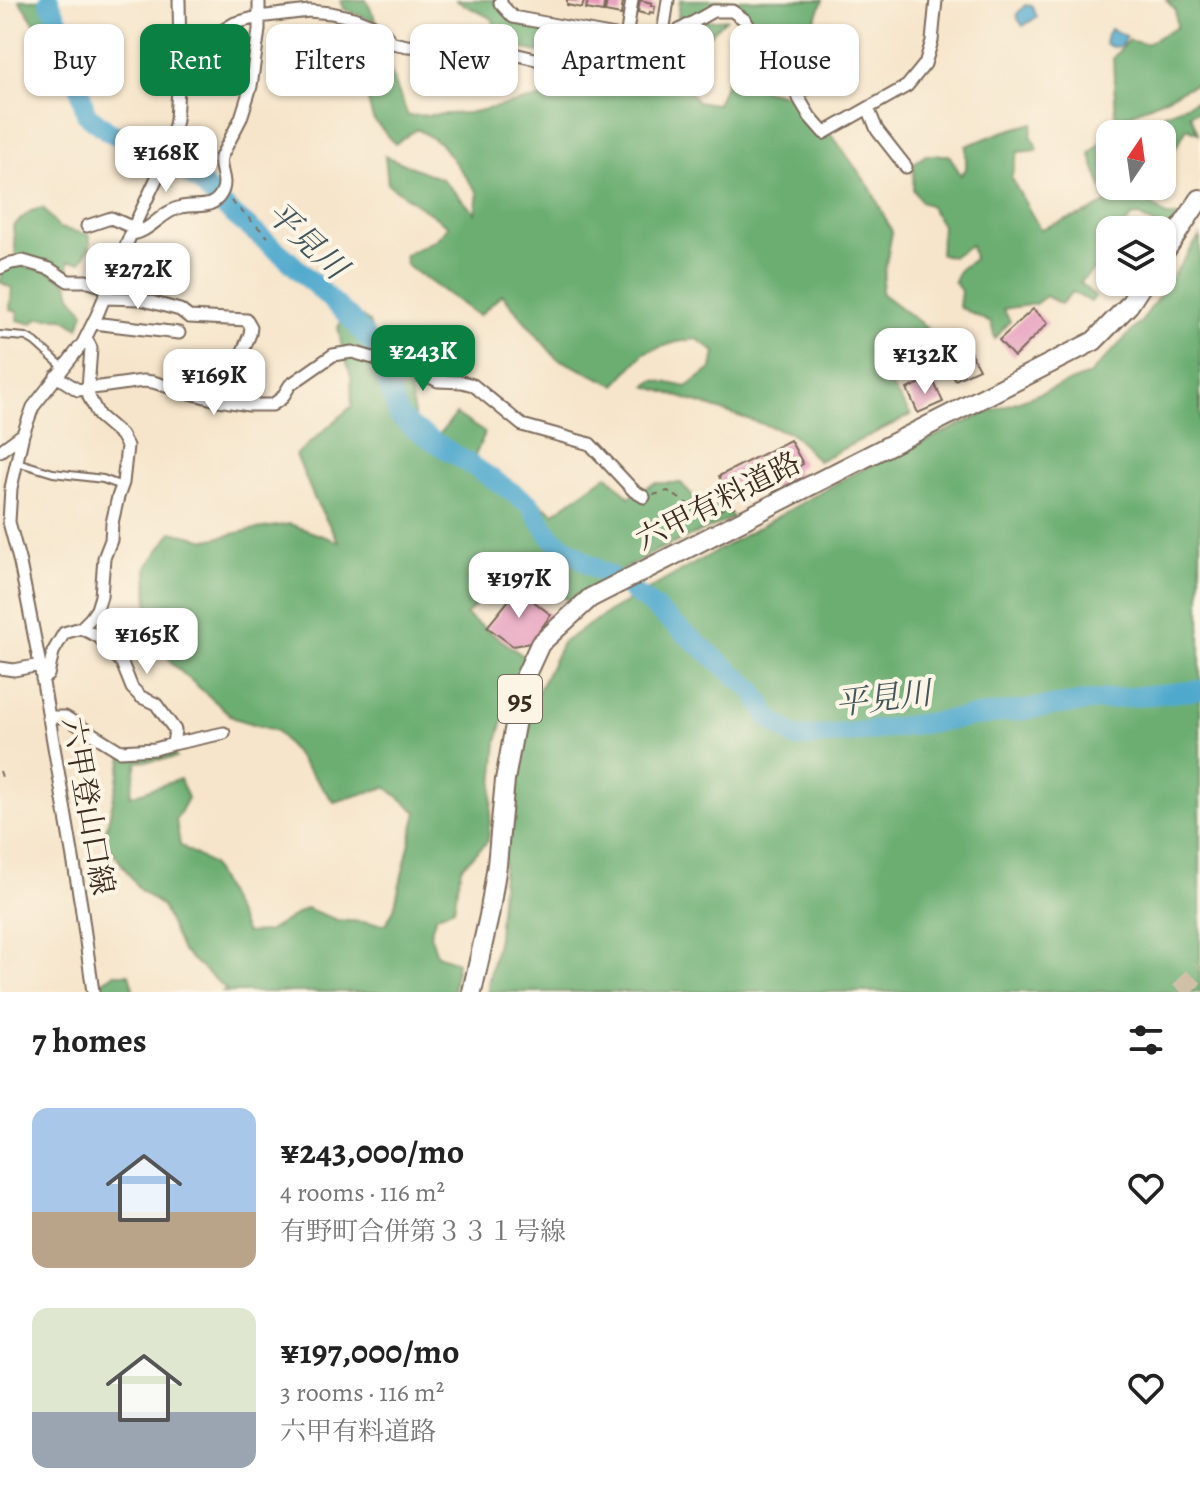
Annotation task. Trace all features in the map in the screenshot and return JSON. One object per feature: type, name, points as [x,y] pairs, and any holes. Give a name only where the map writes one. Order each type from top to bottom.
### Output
[{"type":"main road","points":[[1176,235],[1200,199]]},
{"type":"main road","name":"六甲有料道路","points":[[472,992],[489,916],[505,780],[523,681],[540,644],[590,598],[1094,341],[1135,296]]},
{"type":"main road","name":"95","points":[[485,992],[489,916]]},
{"type":"street","name":"六甲登山口線","points":[[179,0],[179,24]]},
{"type":"street","points":[[87,226],[111,218],[139,233],[163,215],[182,206],[201,207],[219,196],[224,186],[224,175],[219,163],[241,118],[251,86],[259,30],[259,0]]},
{"type":"street","points":[[501,0],[500,3],[513,17],[626,38],[632,0]]},
{"type":"street","points":[[664,24],[668,0]]},
{"type":"street","points":[[690,24],[713,11],[732,11],[745,20],[753,33],[765,76],[770,83],[794,90],[824,133],[907,86],[925,64],[932,41],[936,0]]},
{"type":"street","points":[[233,24],[258,17],[309,11],[331,13],[379,28],[393,43],[489,48],[534,59]]},
{"type":"street","name":"六甲登山口線","points":[[93,992],[40,665],[9,522],[11,488],[23,434],[33,407],[86,338],[167,157],[176,120],[178,96]]},
{"type":"street","points":[[868,108],[877,130],[906,167]]},
{"type":"street","points":[[0,254],[5,266],[23,261],[50,269],[68,281],[86,281],[106,293],[180,310],[189,317],[247,320],[251,327],[250,334],[229,402]]},
{"type":"street","points":[[150,329],[151,315]]},
{"type":"street","points":[[93,323],[179,333]]},
{"type":"street","points":[[42,679],[48,675],[53,652],[64,633],[81,628],[97,609],[104,558],[111,540],[112,523],[122,486],[127,446],[121,435],[99,416],[89,397],[91,348],[86,338]]},
{"type":"street","points":[[60,372],[78,390],[143,381],[229,402],[272,405],[282,398],[290,385],[333,355],[352,352],[416,370],[438,381],[473,385],[522,425],[590,444],[634,491],[644,497]]},
{"type":"street","points":[[0,451],[23,434]]},
{"type":"street","points":[[81,628],[99,637],[122,663],[132,688],[141,697],[156,704],[175,730],[173,744]]},
{"type":"street","points":[[0,668],[14,670],[40,665]]},
{"type":"street","points":[[48,717],[65,717],[120,751],[155,749],[224,733]]},
{"type":"lane","points":[[0,335],[26,337],[35,342],[60,372]]},
{"type":"lane","points":[[17,462],[53,473],[103,479],[122,486]]},
{"type":"path","points":[[219,196],[268,237]]},
{"type":"path","points":[[644,497],[668,491],[701,513],[735,507],[742,520]]},
{"type":"path","points":[[0,771],[2,777]]},
{"type":"green space","points":[[19,0],[57,0],[69,24],[36,24]]},
{"type":"green space","points":[[341,0],[366,0],[377,22],[344,9]]},
{"type":"green space","points":[[455,0],[496,0],[512,22],[534,27],[534,51],[518,47],[518,24],[494,24],[493,19]]},
{"type":"green space","points":[[680,0],[823,0],[814,24],[750,24],[728,7],[704,11],[687,19],[678,17]]},
{"type":"green space","points":[[1166,0],[1200,0],[1200,82],[1116,120],[1113,58],[1128,40],[1146,44],[1177,27],[1175,10]]},
{"type":"green space","points":[[726,19],[714,31],[714,24],[701,24]]},
{"type":"green space","points":[[730,73],[730,96],[789,96],[813,129],[832,135],[871,189],[892,232],[881,293],[927,328],[895,348],[883,369],[911,415],[818,461],[793,434],[646,386],[655,380],[687,387],[712,368],[715,352],[697,339],[645,352],[615,385],[556,358],[502,294],[479,316],[406,265],[405,255],[437,239],[448,226],[388,184],[385,156],[442,179],[475,213],[478,193],[440,143],[417,129],[395,144],[373,119],[367,96],[394,96],[394,80],[408,116],[468,113],[548,96],[693,96],[697,102],[717,104]]},
{"type":"green space","points":[[1200,99],[1200,111],[1190,114],[1198,133],[1187,128],[1176,147],[1176,120],[1163,120],[1161,116]]},
{"type":"green space","points":[[1033,123],[1031,135],[1038,150],[1018,152],[1011,178],[1040,229],[1087,213],[1106,203],[1105,200],[1147,200],[1166,216],[1096,216],[1096,268],[1080,282],[1095,297],[1091,302],[1072,292],[1061,304],[1046,296],[1035,304],[1003,309],[1010,321],[995,339],[991,323],[959,307],[961,291],[954,281],[960,269],[974,259],[971,245],[952,257],[940,254],[942,225],[929,205],[921,202],[913,189],[914,163],[926,155],[949,155],[961,175],[966,169],[966,146]]},
{"type":"green space","points":[[1096,148],[1096,171],[1090,154]]},
{"type":"green space","points":[[43,208],[59,228],[90,235],[90,247],[81,262],[68,261],[69,276],[38,261],[16,256],[13,226],[31,211]]},
{"type":"green space","points":[[1200,236],[1200,992],[488,992],[498,937],[505,847],[523,755],[537,694],[562,643],[605,614],[853,474],[984,414],[1089,375],[1141,322],[1159,296],[1176,296],[1176,271]]},
{"type":"green space","points":[[14,265],[50,271],[68,284],[71,295],[84,312],[79,328],[63,318],[38,318],[32,324],[17,320],[18,312],[10,309],[12,288],[0,282],[2,268]]},
{"type":"green space","points":[[350,309],[369,322],[384,363],[434,382],[410,391],[415,420],[438,436],[456,414],[485,433],[474,458],[554,513],[607,475],[629,497],[655,483],[681,483],[702,507],[726,507],[733,518],[658,550],[568,600],[529,568],[512,567],[466,615],[525,657],[511,691],[497,742],[488,841],[461,868],[454,908],[436,916],[430,934],[437,955],[457,962],[453,992],[222,992],[226,989],[182,951],[162,906],[140,890],[104,839],[124,753],[173,752],[176,758],[137,762],[130,796],[180,779],[188,798],[176,820],[180,845],[212,865],[246,933],[267,932],[306,908],[337,920],[386,924],[394,909],[417,812],[386,787],[334,802],[277,731],[234,718],[171,663],[148,612],[147,567],[172,532],[208,540],[290,524],[339,542],[315,500],[296,455],[352,406],[351,376],[338,327]]},
{"type":"green space","points":[[114,974],[129,974],[134,992],[97,992],[96,985]]},
{"type":"water","points":[[1025,5],[1032,6],[1037,17],[1023,26],[1017,14]]},
{"type":"water","points":[[1111,29],[1126,36],[1121,46],[1105,44]]},
{"type":"building","points":[[567,0],[584,0],[582,8],[567,5]]},
{"type":"building","points":[[588,0],[605,0],[603,12],[586,9]]},
{"type":"building","points":[[607,0],[623,2],[621,15],[605,12]]},
{"type":"building","points":[[640,0],[652,3],[654,13],[638,12]]},
{"type":"building","points":[[1033,309],[1048,323],[1014,357],[999,340]]},
{"type":"building","points":[[965,342],[979,369],[955,380],[942,354]]},
{"type":"building","points":[[932,378],[943,402],[918,413],[907,389]]},
{"type":"building","points":[[790,440],[803,464],[795,469],[800,479],[774,492],[771,487],[763,491],[756,480],[727,495],[719,476]]},
{"type":"building","points":[[518,589],[551,615],[530,643],[513,646],[487,627]]},
{"type":"waterway","name":"平見川","points":[[49,0],[77,63],[86,114],[109,132],[159,153],[200,182],[224,207],[285,257],[349,317],[375,347],[399,416],[414,429],[530,504],[551,537],[613,578]]},
{"type":"waterway","name":"平見川","points":[[630,590],[753,690],[768,717],[796,738],[1200,690]]},
{"type":"tunnel","points":[[1181,992],[1200,968]]}]
